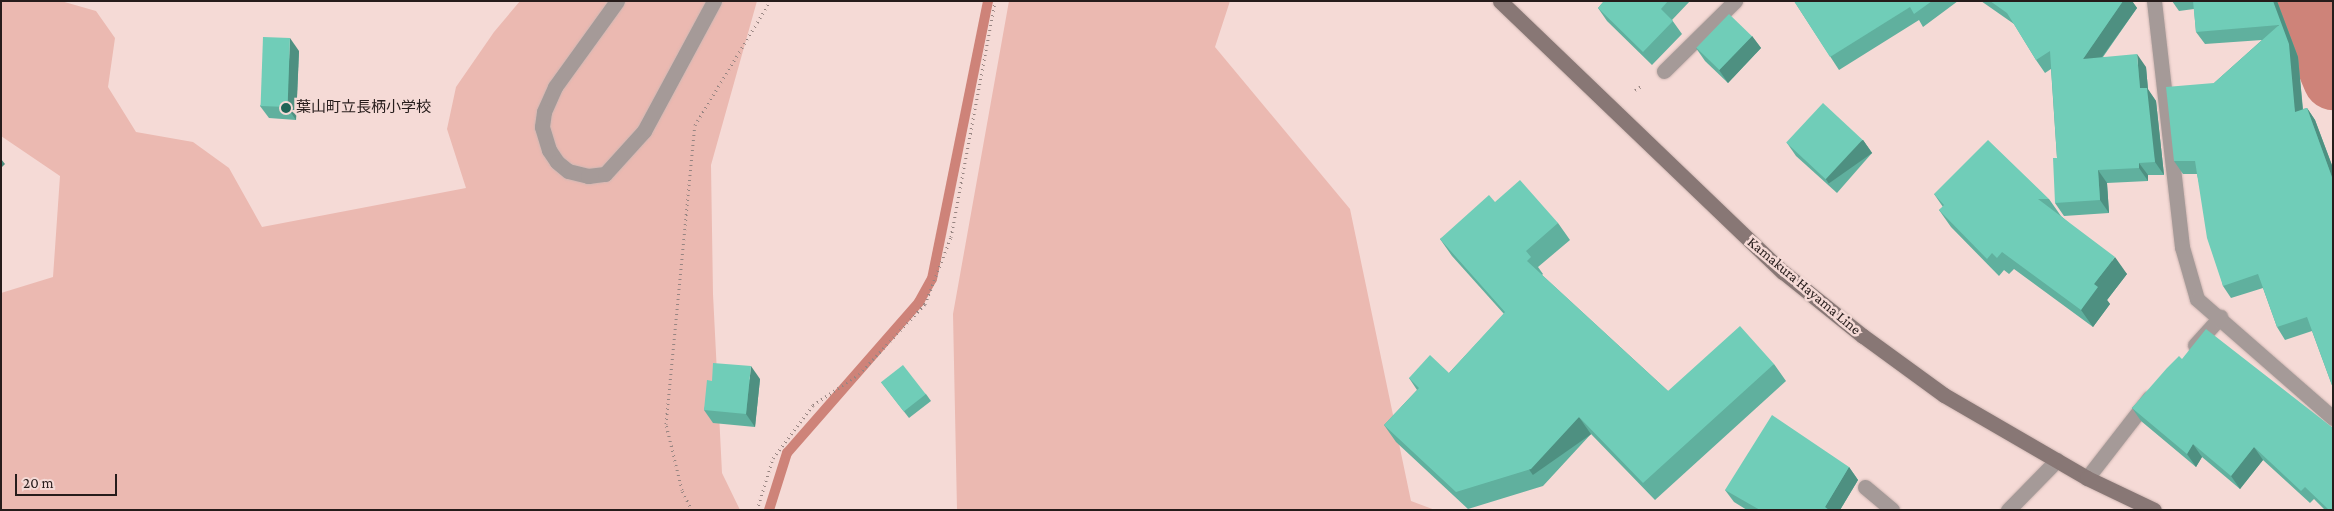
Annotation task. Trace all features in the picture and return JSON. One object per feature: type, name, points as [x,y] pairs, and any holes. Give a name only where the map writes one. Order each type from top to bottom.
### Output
[{"type":"main road","name":"Kamakura Hayama Line","points":[[1500,1],[1783,272],[1944,395],[2087,478],[2154,510]]},
{"type":"street","points":[[618,1],[555,87],[544,112],[542,127],[549,150],[557,162],[568,171],[588,176],[605,174],[644,131],[714,1]]},
{"type":"street","points":[[1664,71],[1735,1]]},
{"type":"street","points":[[2154,1],[2182,247],[2196,299],[2220,317],[2333,418]]},
{"type":"street","points":[[2188,354],[2220,317]]},
{"type":"street","points":[[2087,478],[2123,427],[2162,383]]},
{"type":"street","points":[[2008,510],[2056,460]]},
{"type":"street","points":[[1865,487],[1892,510]]},
{"type":"path","points":[[692,510],[682,490],[666,424],[695,125],[770,1]]},
{"type":"path","points":[[757,510],[773,458],[813,405],[859,374],[925,304],[951,237],[995,1]]},
{"type":"shaded area","points":[[1,1],[61,1],[96,11],[115,38],[108,87],[136,132],[193,142],[229,168],[262,227],[466,188],[447,129],[456,87],[494,32],[520,1],[757,1],[711,165],[713,294],[722,473],[740,510],[1,510],[1,293],[53,277],[60,176],[1,136]]},
{"type":"shaded area","points":[[1009,1],[1230,1],[1215,47],[1350,209],[1411,501],[1435,510],[957,510],[953,314]]},
{"type":"building","points":[[1604,1],[1668,1],[1661,9],[1673,21],[1643,52],[1598,8]]},
{"type":"building","points":[[1794,1],[1932,1],[1914,14],[1910,7],[1830,57]]},
{"type":"building","points":[[1990,1],[2123,1],[2083,59],[2137,54],[2140,88],[2147,88],[2155,162],[2139,163],[2139,168],[2098,170],[2100,200],[2055,203],[2053,158],[2057,158],[2050,51],[2036,60],[2007,13]]},
{"type":"building","points":[[2193,1],[2273,1],[2289,44],[2295,112],[2307,108],[2333,180],[2333,388],[2307,317],[2277,327],[2258,274],[2223,286],[2207,238],[2195,161],[2174,161],[2166,87],[2214,83],[2279,25],[2196,32]]},
{"type":"building","points":[[1729,14],[1752,36],[1719,70],[1696,48]]},
{"type":"building","points":[[263,37],[290,38],[288,107],[261,106]]},
{"type":"building","points":[[1823,103],[1862,140],[1826,179],[1786,142]]},
{"type":"building","points":[[1988,140],[2049,199],[2038,199],[2115,257],[2094,284],[2098,287],[2081,310],[2002,252],[1997,258],[1992,253],[1987,259],[1939,210],[1944,205],[1934,194]]},
{"type":"building","points":[[1520,180],[1558,223],[1526,251],[1531,257],[1527,261],[1668,391],[1740,326],[1774,364],[1643,483],[1579,417],[1531,469],[1456,492],[1384,425],[1419,388],[1409,378],[1430,355],[1449,373],[1505,312],[1440,239],[1489,195],[1495,202]]},
{"type":"building","points":[[2206,329],[2333,428],[2332,510],[2329,510],[2305,487],[2301,491],[2254,447],[2231,476],[2193,444],[2187,454],[2132,408],[2179,356],[2182,359]]},
{"type":"building","points":[[713,363],[751,366],[746,414],[704,410],[707,380],[712,381]]},
{"type":"building","points":[[903,365],[926,394],[904,411],[881,382]]},
{"type":"building","points":[[1772,415],[1849,467],[1825,507],[1829,510],[1760,510],[1725,490]]},
{"type":"waterway","points":[[769,510],[787,453],[919,302],[932,279],[988,1]]},
{"type":"waterway","points":[[2300,1],[2333,79]]},
{"type":"place","name":"葉山町立長柄小学校","points":[[286,108]]}]
